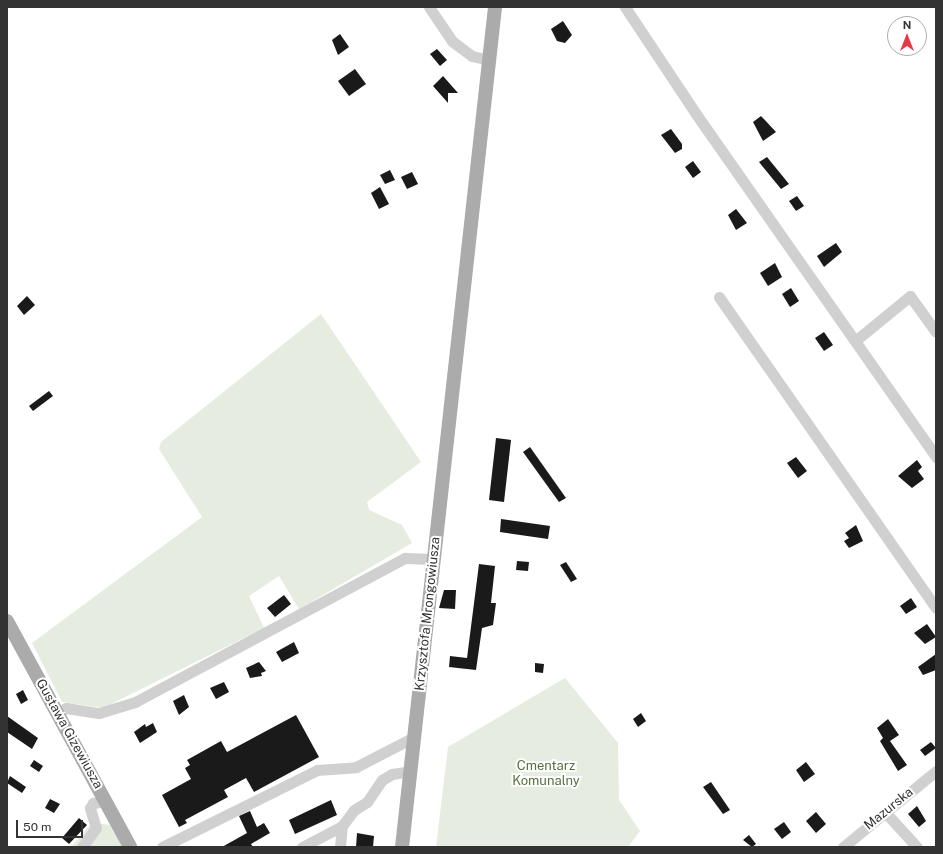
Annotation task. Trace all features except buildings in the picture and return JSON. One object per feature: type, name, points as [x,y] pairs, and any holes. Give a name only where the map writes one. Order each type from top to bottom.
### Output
[{"type":"main road","name":"Krzysztofa Mrongowiusza","points":[[402,847],[496,7]]},
{"type":"main road","name":"Gustawa Gizewiusza","points":[[7,621],[130,847]]},
{"type":"street","points":[[429,7],[452,41],[472,56],[489,60]]},
{"type":"street","points":[[625,7],[854,341],[936,457]]},
{"type":"street","points":[[854,341],[910,296],[936,332]]},
{"type":"street","points":[[719,297],[936,608]]},
{"type":"street","points":[[57,712],[66,708],[99,713],[135,702],[406,558],[434,559]]},
{"type":"street","points":[[162,847],[317,770],[356,767],[414,737]]},
{"type":"street","points":[[302,847],[342,826],[354,810],[367,802],[382,780],[392,774],[410,771]]},
{"type":"street","name":"Mazurska","points":[[843,847],[936,771]]},
{"type":"street","points":[[82,847],[96,828],[90,808],[93,803],[106,801]]},
{"type":"street","points":[[885,812],[917,847]]},
{"type":"street","points":[[340,847],[342,826]]},
{"type":"green space","points":[[321,314],[421,462],[367,502],[369,510],[402,525],[412,543],[299,609],[279,576],[249,596],[264,628],[103,708],[62,702],[32,643],[202,517],[159,449],[161,442]]},
{"type":"green space","name":"Cmentarz Komunalny","points":[[565,678],[618,743],[619,800],[640,831],[628,847],[436,847],[448,747]]},
{"type":"green space","points":[[92,823],[112,825],[124,847],[71,847]]}]
